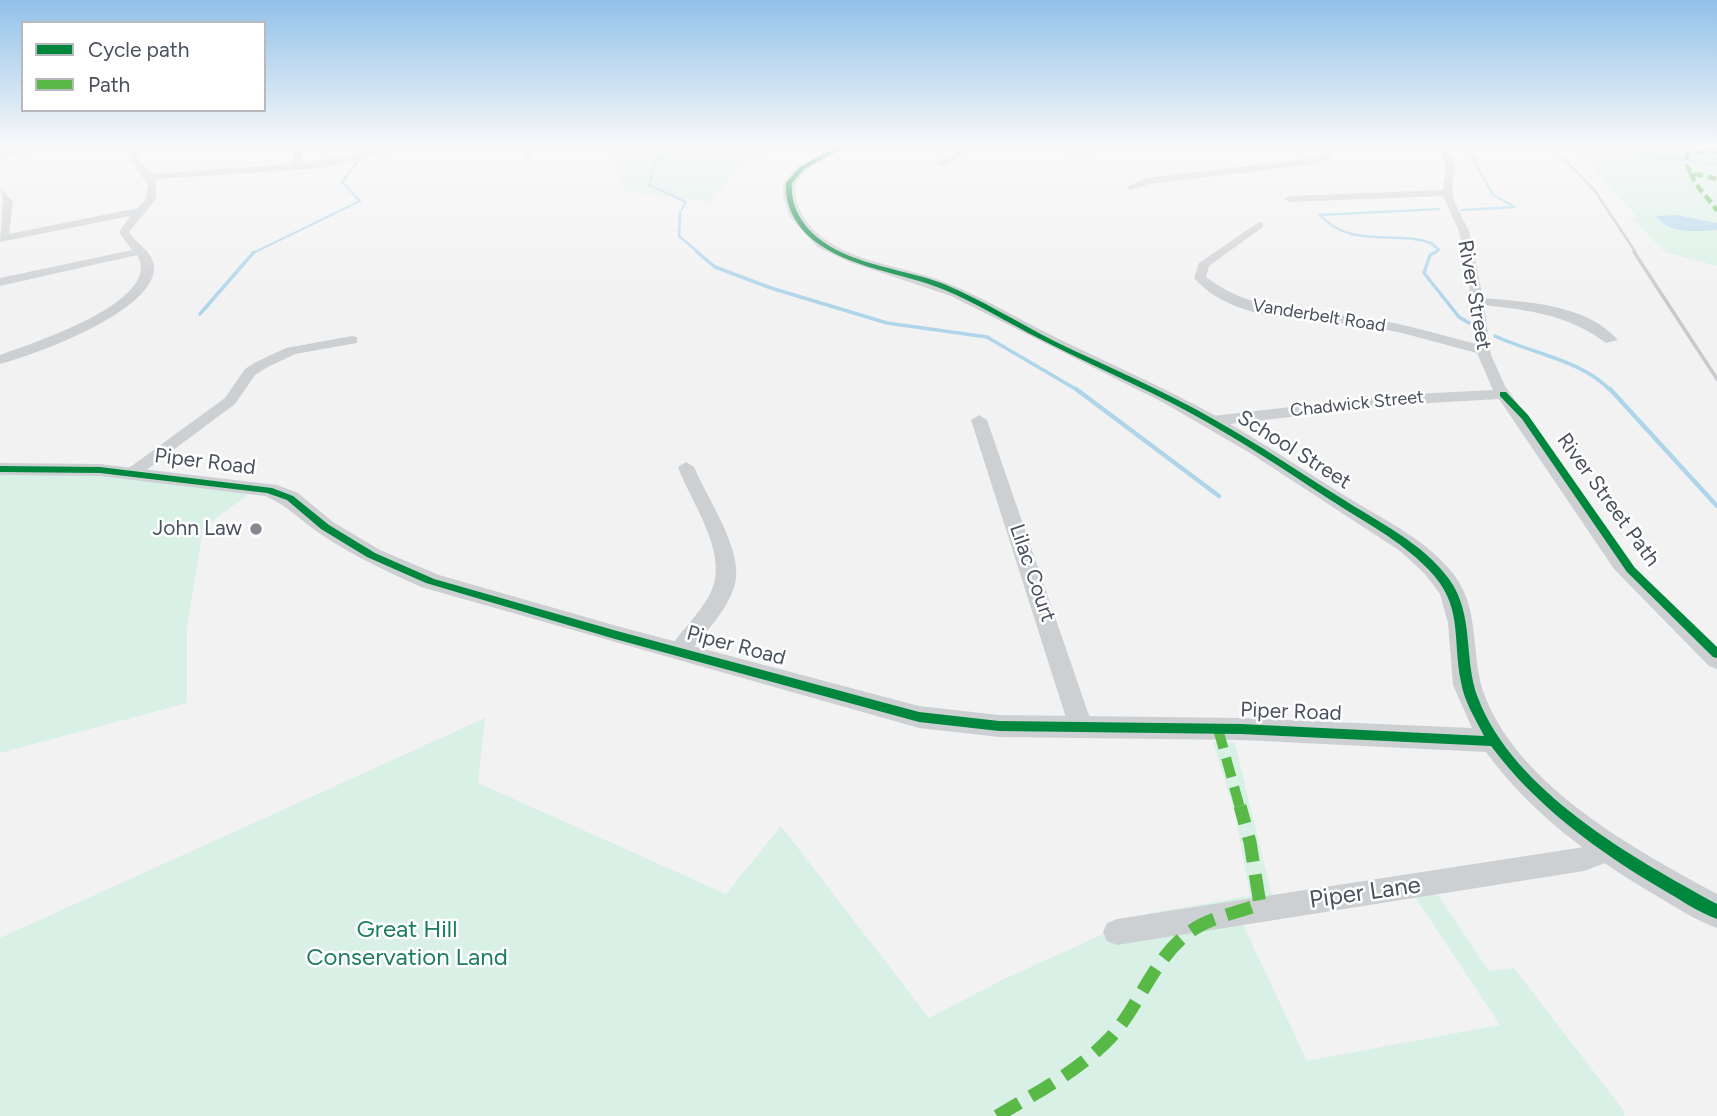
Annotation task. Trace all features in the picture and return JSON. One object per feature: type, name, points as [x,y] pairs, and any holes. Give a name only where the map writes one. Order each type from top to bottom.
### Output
[{"type":"street","points":[[6,199],[2,238],[140,211]]},
{"type":"street","points":[[0,360],[89,324],[128,299],[143,284],[148,274],[148,264],[142,251],[124,232],[127,223],[151,199]]},
{"type":"street","name":"School Street","points":[[791,199],[792,206],[809,233],[850,256],[948,289],[1212,421],[1390,534],[1443,578],[1460,613],[1467,686],[1494,741],[1536,789],[1612,849],[1717,912]]},
{"type":"street","name":"River Street","points":[[1450,199],[1464,231],[1478,301],[1483,350],[1487,364],[1503,394],[1621,565],[1717,661]]},
{"type":"street","name":"Vanderbelt Road","points":[[1259,225],[1203,265],[1200,278],[1220,295],[1254,307],[1372,323],[1483,350]]},
{"type":"street","points":[[0,282],[142,251]]},
{"type":"street","points":[[1478,301],[1560,311],[1592,324],[1611,340]]},
{"type":"street","points":[[131,473],[230,401],[250,372],[261,365],[291,351],[352,340]]},
{"type":"street","name":"Chadwick Street","points":[[1212,421],[1395,400],[1503,394]]},
{"type":"street","name":"Lilac Court","points":[[979,420],[1082,727]]},
{"type":"street","points":[[678,651],[718,597],[727,573],[723,555],[686,467]]},
{"type":"street","name":"Piper Road","points":[[0,470],[71,468],[275,491],[294,500],[333,533],[412,574],[469,593],[929,719],[985,726],[1383,734],[1494,741]]},
{"type":"street","name":"Piper Lane","points":[[1117,932],[1584,859],[1612,849]]},
{"type":"green space","points":[[688,199],[713,199],[711,202]]},
{"type":"green space","points":[[1620,199],[1717,199],[1717,266],[1665,252],[1631,218],[1638,218]]},
{"type":"green space","points":[[96,473],[250,493],[203,528],[187,628],[187,703],[0,753],[0,474]]},
{"type":"green space","name":"Great Hill Conservation Land","points":[[485,718],[478,783],[726,894],[781,826],[929,1018],[1004,979],[1150,913],[1250,896],[1235,813],[1213,742],[1235,743],[1275,909],[1239,916],[1307,1061],[1500,1025],[1415,897],[1437,894],[1489,971],[1514,968],[1624,1111],[1624,1116],[0,1116],[0,938]]},
{"type":"water","points":[[1677,215],[1717,223],[1717,230],[1676,229],[1656,216]]},
{"type":"waterway","points":[[253,253],[360,201],[358,199]]},
{"type":"waterway","points":[[680,199],[686,202],[682,209]]},
{"type":"waterway","points":[[1462,210],[1515,207],[1500,199]]},
{"type":"waterway","points":[[1433,253],[1439,250],[1431,243],[1417,239],[1373,237],[1345,232],[1320,215],[1439,209]]},
{"type":"waterway","points":[[680,212],[679,236],[699,253]]},
{"type":"waterway","points":[[697,252],[715,267],[771,288],[887,323],[987,337],[1077,390]]},
{"type":"waterway","points":[[1436,252],[1430,255],[1424,273],[1459,317],[1469,323]]},
{"type":"waterway","points":[[200,314],[253,253]]},
{"type":"waterway","points":[[1495,336],[1572,365],[1599,380],[1611,391]]},
{"type":"waterway","points":[[1610,389],[1717,506]]},
{"type":"waterway","points":[[1077,390],[1219,496]]},
{"type":"railway","points":[[1600,199],[1636,253]]},
{"type":"railway","points":[[1634,252],[1717,379]]},
{"type":"marked path","points":[[1711,199],[1717,211]]},
{"type":"marked path","points":[[997,1116],[1064,1075],[1109,1039],[1130,1013],[1170,951],[1191,931],[1217,918],[1260,904],[1250,842],[1218,729]]},
{"type":"cycle path","points":[[790,199],[800,223],[809,233],[837,252],[956,292],[1053,343],[1170,399],[1257,448],[1422,556],[1453,594],[1461,623],[1467,685],[1472,700],[1490,735],[1514,767],[1543,797],[1576,824],[1647,872],[1717,912]]},
{"type":"cycle path","name":"River Street Path","points":[[1503,394],[1525,417],[1631,570],[1717,654]]},
{"type":"cycle path","points":[[0,469],[100,470],[269,490],[290,498],[325,527],[371,555],[430,581],[615,635],[919,717],[999,726],[1241,729],[1494,741]]},
{"type":"place","name":"John Law","points":[[256,529]]}]
